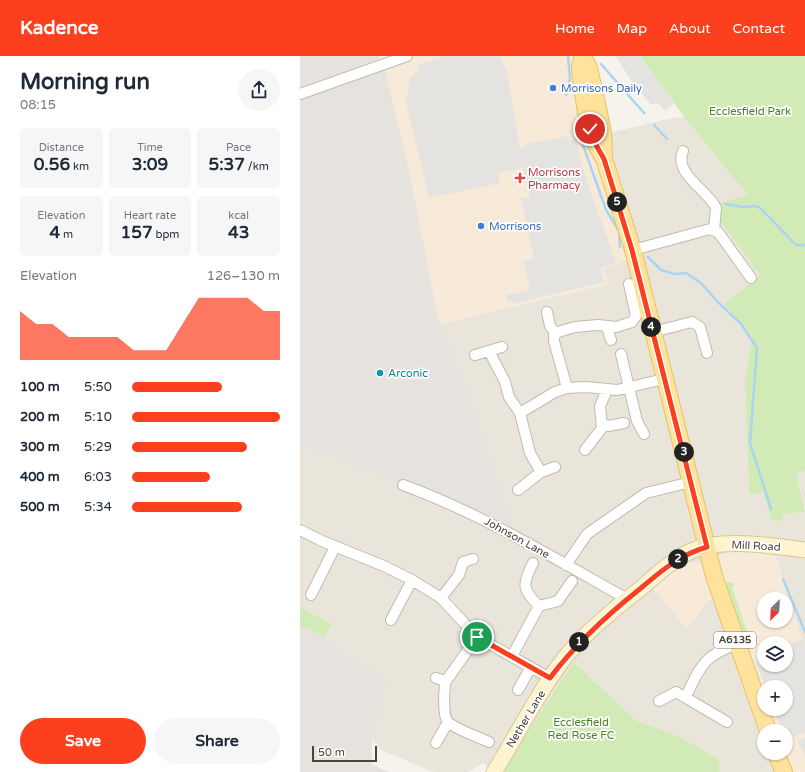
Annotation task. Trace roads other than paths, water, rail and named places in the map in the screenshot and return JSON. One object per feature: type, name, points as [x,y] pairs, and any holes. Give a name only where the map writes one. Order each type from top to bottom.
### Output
[{"type":"main road","name":"A6135","points":[[582,56],[589,68],[597,102],[603,133],[604,159],[632,250],[714,576],[766,724]]},
{"type":"main road","name":"Mill Road","points":[[627,599],[691,551],[707,547],[744,544],[805,550]]},
{"type":"main road","name":"Nether Lane","points":[[494,772],[550,678],[582,638],[627,599]]},
{"type":"main road","points":[[779,760],[784,772]]},
{"type":"street","points":[[300,94],[407,56]]},
{"type":"street","points":[[683,151],[681,155],[682,163],[687,175],[696,186],[709,197],[716,208],[714,230]]},
{"type":"street","points":[[632,250],[695,232],[714,230],[718,232],[752,278]]},
{"type":"street","points":[[567,388],[554,341],[556,334],[575,327],[598,325],[607,327],[621,325],[635,320],[636,316],[629,284]]},
{"type":"street","points":[[547,312],[550,326],[556,334]]},
{"type":"street","points":[[652,332],[692,322],[700,327],[707,353]]},
{"type":"street","points":[[607,327],[611,340]]},
{"type":"street","points":[[475,355],[502,347]]},
{"type":"street","points":[[489,351],[505,382],[509,397],[520,413],[530,453],[541,472]]},
{"type":"street","points":[[621,354],[637,421],[644,434]]},
{"type":"street","points":[[520,413],[555,392],[567,388],[586,387],[607,390],[628,388],[664,379]]},
{"type":"street","points":[[585,450],[597,435],[602,424],[600,406],[607,390]]},
{"type":"street","points":[[602,424],[608,426],[624,423]]},
{"type":"street","points":[[518,490],[541,472],[555,467]]},
{"type":"street","points":[[566,565],[587,534],[646,493],[691,482]]},
{"type":"street","name":"Johnson Lane","points":[[403,485],[436,497],[475,515],[627,599]]},
{"type":"street","points":[[300,530],[335,547],[384,566],[412,580],[440,598],[477,637],[550,678]]},
{"type":"street","points":[[311,595],[335,547]]},
{"type":"street","points":[[440,598],[459,575],[463,562],[473,559]]},
{"type":"street","points":[[533,564],[524,584],[525,590],[539,606]]},
{"type":"street","points":[[391,620],[412,580]]},
{"type":"street","points":[[512,656],[539,606],[558,601],[572,581]]},
{"type":"street","points":[[477,637],[446,681],[444,689],[445,716],[448,722],[488,742]]},
{"type":"street","points":[[686,696],[706,660],[715,653],[737,644]]},
{"type":"street","points":[[518,690],[531,667]]},
{"type":"street","points":[[436,678],[446,681]]},
{"type":"street","points":[[659,701],[676,692],[686,696],[727,722]]},
{"type":"street","points":[[436,742],[448,722]]},
{"type":"waterway","points":[[566,95],[570,79],[568,56]]},
{"type":"waterway","points":[[601,64],[644,113]]},
{"type":"waterway","points":[[654,125],[667,139]]},
{"type":"waterway","points":[[576,134],[582,142],[606,210],[619,231],[620,247]]},
{"type":"waterway","points":[[725,204],[742,207],[756,206],[760,208],[796,245],[805,245]]},
{"type":"waterway","points":[[648,257],[661,270],[675,274],[686,273],[701,283],[741,324],[757,348],[750,443],[771,509]]},
{"type":"waterway","points":[[783,579],[805,632]]},
{"type":"place","name":"Morrisons Daily","points":[[553,88]]},
{"type":"place","name":"Morrisons Pharmacy","points":[[520,178]]},
{"type":"place","name":"Morrisons","points":[[481,226]]},
{"type":"place","name":"Arconic","points":[[380,373]]},
{"type":"park label","name":"Ecclesfield Park","points":[[750,111]]},
{"type":"park label","name":"Ecclesfield Red Rose FC","points":[[581,728]]}]
